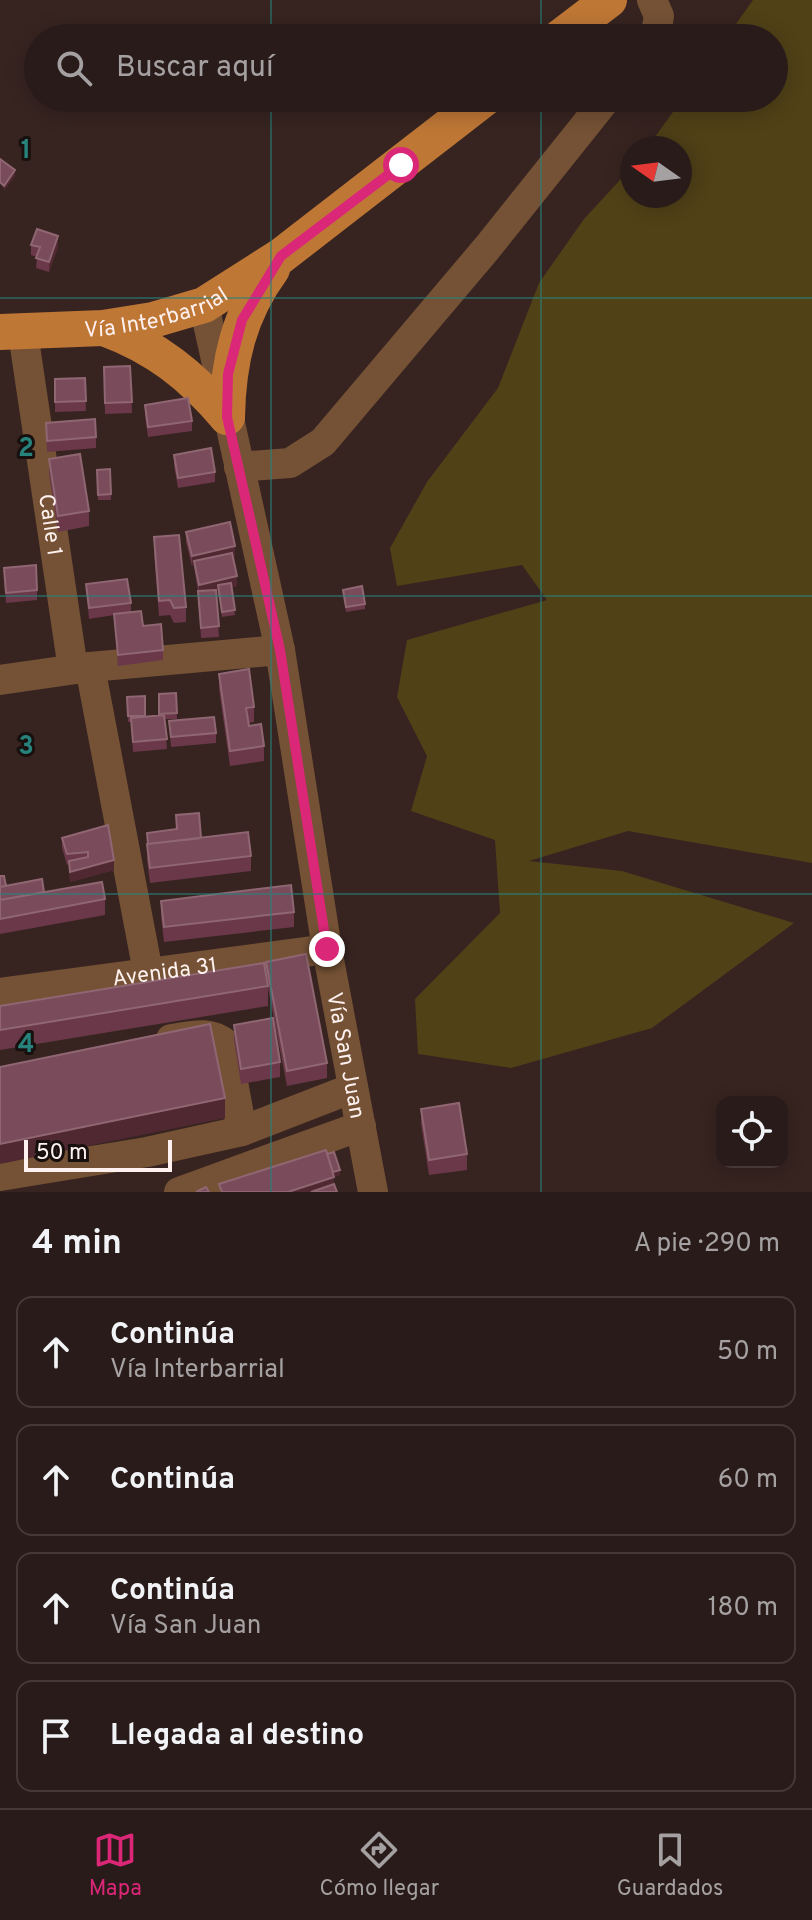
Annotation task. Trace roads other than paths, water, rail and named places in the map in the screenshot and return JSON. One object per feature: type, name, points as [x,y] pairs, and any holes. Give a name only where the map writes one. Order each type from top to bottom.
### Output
[{"type":"main road","points":[[577,24],[609,0]]},
{"type":"main road","name":"Vía Interbarrial","points":[[12,333],[103,328],[153,320],[204,305],[281,256],[467,112]]},
{"type":"main road","points":[[227,417],[233,346],[251,302],[281,256]]},
{"type":"main road","points":[[103,328],[139,341],[165,357],[196,382],[227,417]]},
{"type":"street","points":[[652,0],[659,24]]},
{"type":"street","points":[[239,467],[290,463],[323,442],[467,272],[596,112]]},
{"type":"street","name":"Vía San Juan","points":[[204,305],[280,650],[327,949],[373,1192]]},
{"type":"street","name":"Calle 1","points":[[12,333],[148,972]]},
{"type":"street","points":[[0,680],[82,668],[280,650]]},
{"type":"street","name":"Avenida 31","points":[[0,993],[327,949]]},
{"type":"street","points":[[140,1045],[202,1034],[216,1036],[226,1044],[242,1131]]},
{"type":"street","points":[[0,1176],[147,1152],[242,1131],[353,1088]]},
{"type":"street","points":[[179,1192],[361,1126]]}]
